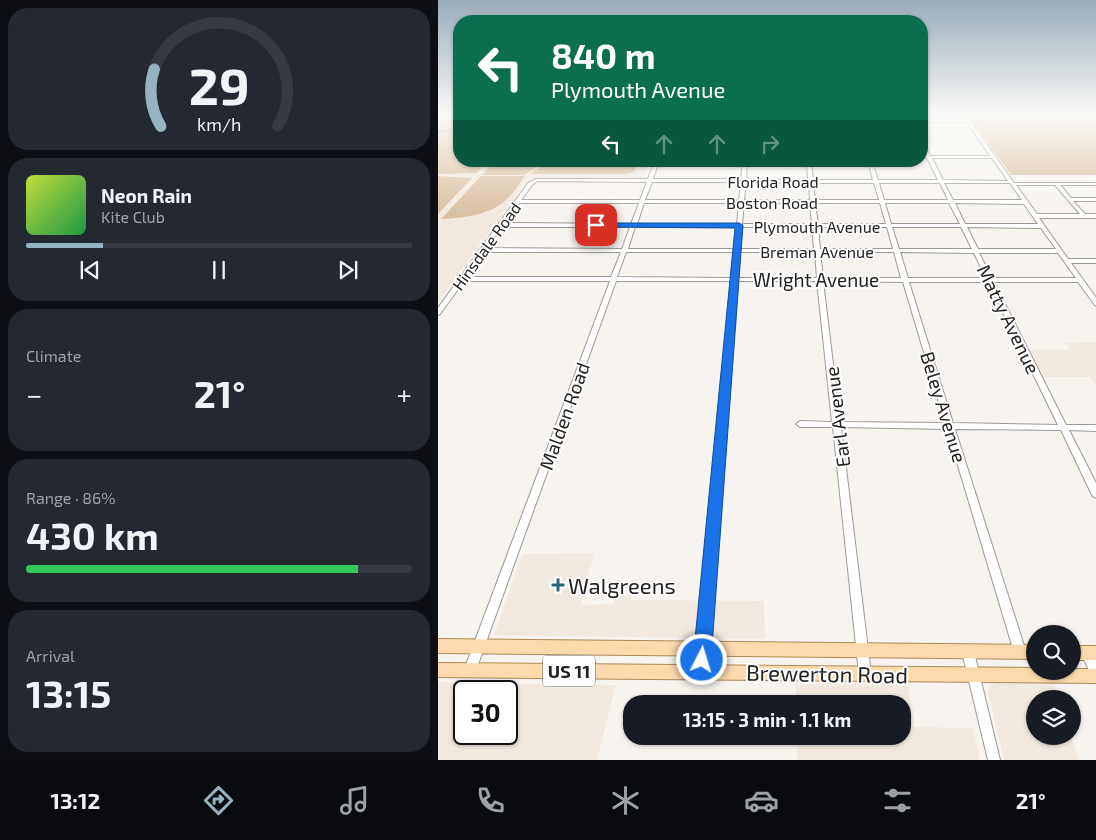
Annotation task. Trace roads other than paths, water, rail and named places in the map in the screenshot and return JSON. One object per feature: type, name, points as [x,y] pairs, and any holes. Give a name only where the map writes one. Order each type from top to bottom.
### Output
[{"type":"main road","name":"Brewerton Road","points":[[438,646],[1026,652]]},
{"type":"main road","name":"Brewerton Road","points":[[438,670],[1096,676]]},
{"type":"street","points":[[989,150],[1096,304]]},
{"type":"street","points":[[928,157],[994,157]]},
{"type":"street","name":"Matty Avenue","points":[[928,162],[941,181],[1096,495]]},
{"type":"street","name":"Malden Road","points":[[470,670],[655,167]]},
{"type":"street","points":[[701,672],[745,167]]},
{"type":"street","name":"Earl Avenue","points":[[810,167],[820,279],[865,674]]},
{"type":"street","name":"Beley Avenue","points":[[872,167],[950,426],[1026,649]]},
{"type":"street","name":"Florida Road","points":[[536,180],[941,181],[1096,184]]},
{"type":"street","name":"Hinsdale Road","points":[[438,313],[530,184],[536,180]]},
{"type":"street","points":[[1056,184],[1084,216]]},
{"type":"street","points":[[1070,199],[1096,200]]},
{"type":"street","name":"Boston Road","points":[[518,201],[1025,202]]},
{"type":"street","points":[[1034,216],[1096,216]]},
{"type":"street","name":"Plymouth Avenue","points":[[502,225],[1042,226]]},
{"type":"street","name":"Breman Avenue","points":[[484,250],[1060,251]]},
{"type":"street","points":[[1066,261],[1096,261]]},
{"type":"street","name":"Wright Avenue","points":[[463,278],[1080,280]]},
{"type":"street","points":[[800,424],[1096,428]]},
{"type":"street","points":[[968,652],[994,760]]},
{"type":"street","points":[[1092,653],[1096,676]]},
{"type":"place","name":"Walgreens","points":[[558,585]]}]
